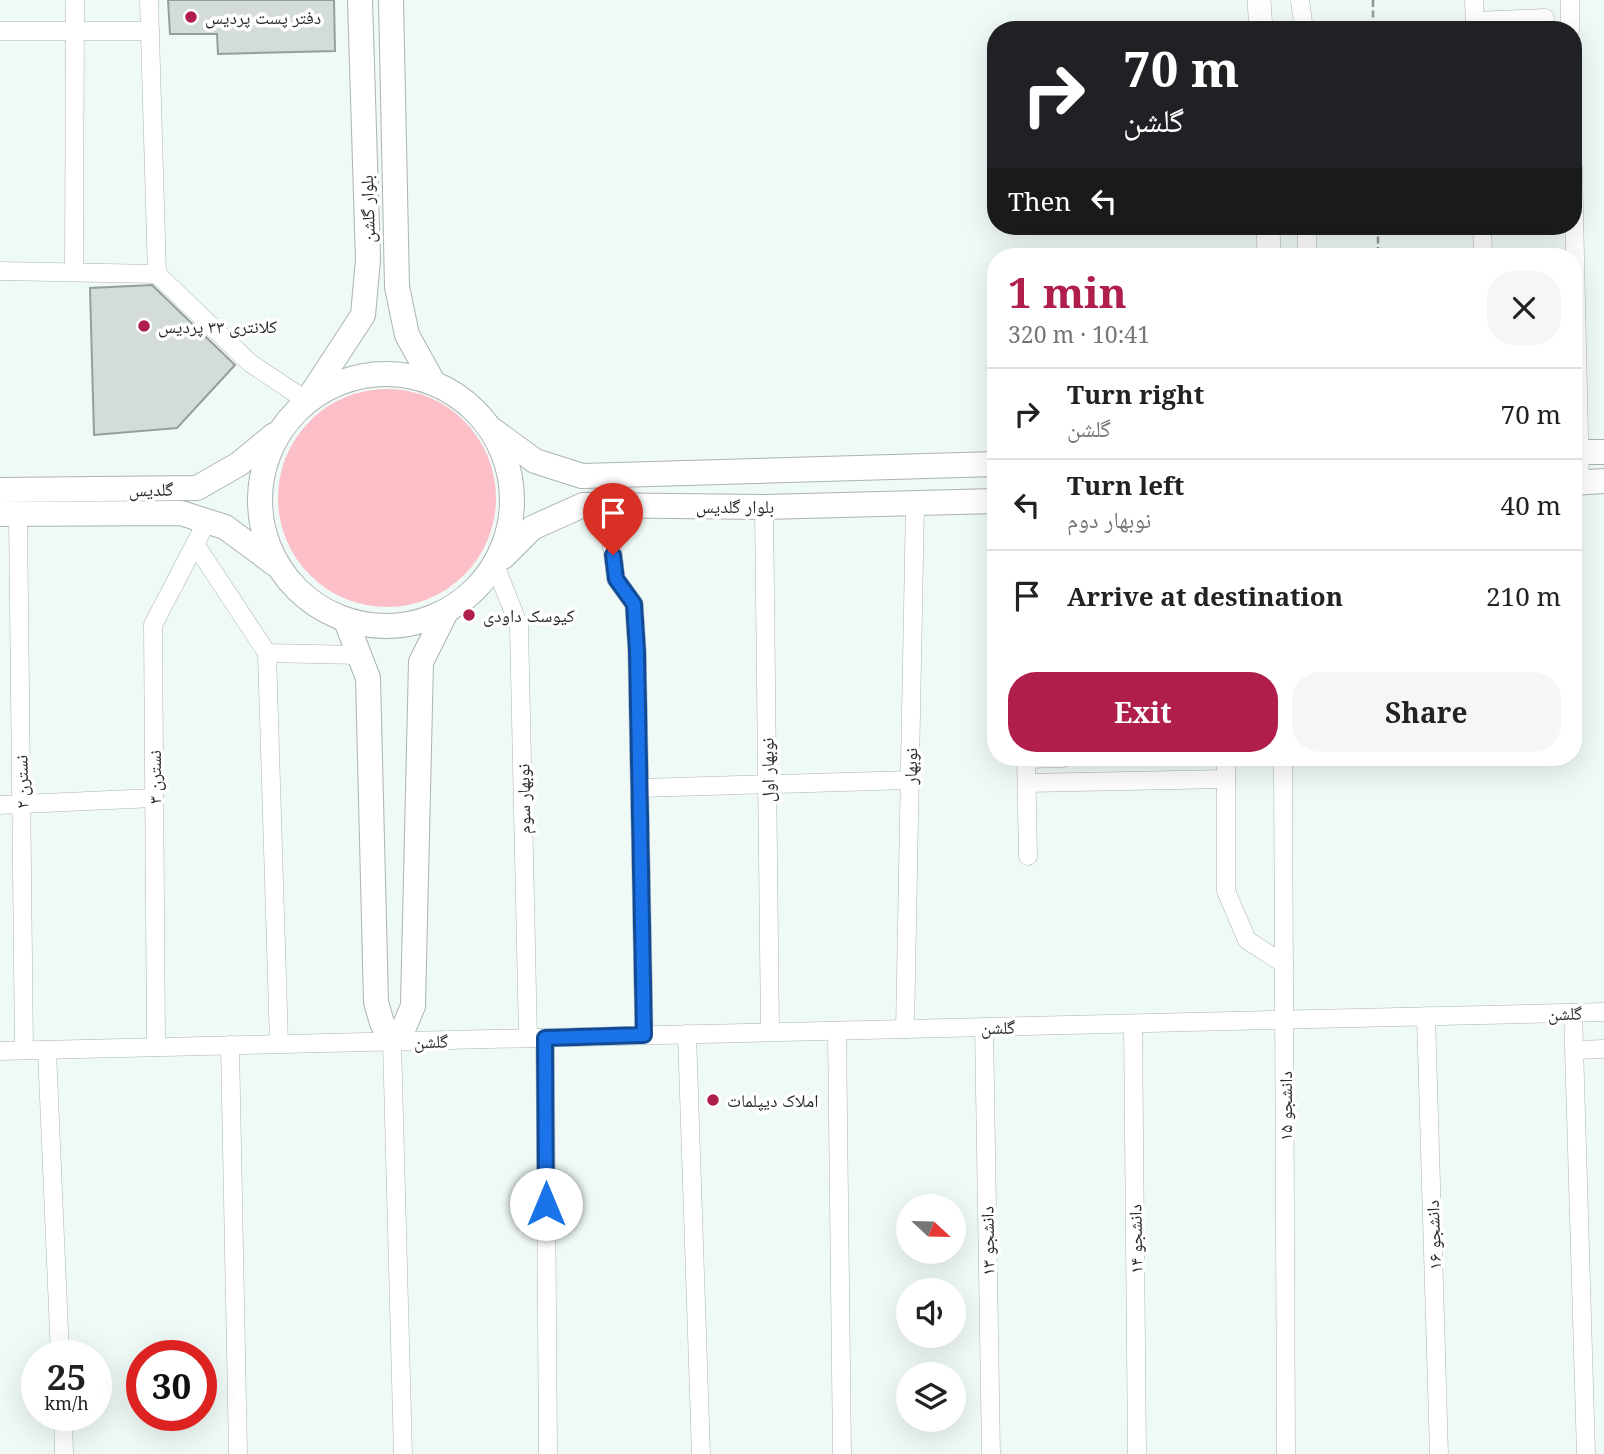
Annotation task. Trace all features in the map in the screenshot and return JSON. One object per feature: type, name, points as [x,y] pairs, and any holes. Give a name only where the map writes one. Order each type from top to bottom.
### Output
[{"type":"main road","name":"بلوار گلشن","points":[[307,401],[363,315],[368,260],[360,0]]},
{"type":"main road","name":"بلوار گلشن","points":[[391,0],[397,287],[407,335],[433,382]]},
{"type":"main road","points":[[367,374],[400,374],[433,382],[465,400],[490,428],[506,460],[513,496],[509,532],[495,565],[473,592],[446,612],[402,625],[380,627],[346,621],[318,608],[295,589],[277,565],[263,532],[259,495],[266,460],[282,427],[307,401],[335,384],[367,374]]},
{"type":"main road","name":"گلدیس","points":[[0,490],[197,488],[239,464],[282,427]]},
{"type":"main road","name":"بلوار گلدیس","points":[[490,428],[536,461],[582,476],[987,464]]},
{"type":"main road","points":[[943,503],[945,465]]},
{"type":"main road","name":"بلوار گلدیس","points":[[495,565],[533,528],[583,505],[764,507],[987,501]]},
{"type":"main road","name":"گلدیس","points":[[9,514],[181,513],[225,527],[277,565]]},
{"type":"main road","name":"گلشن","points":[[346,621],[368,678],[376,1002],[382,1023],[392,1042],[405,1025],[413,1006],[421,662],[446,612]]},
{"type":"street","points":[[74,272],[75,0]]},
{"type":"street","points":[[149,0],[157,274]]},
{"type":"street","points":[[1259,0],[1260,21]]},
{"type":"street","points":[[1300,0],[1303,21]]},
{"type":"street","points":[[1474,0],[1475,21]]},
{"type":"street","points":[[1570,0],[1570,21]]},
{"type":"street","points":[[1515,21],[1545,18]]},
{"type":"street","points":[[0,31],[150,31]]},
{"type":"street","points":[[0,271],[157,274],[250,363],[307,401]]},
{"type":"street","points":[[1582,364],[1586,482]]},
{"type":"street","name":"نوبهار","points":[[905,1029],[915,503]]},
{"type":"street","points":[[607,506],[616,579],[634,604],[644,1035]]},
{"type":"street","name":"نوبهار اول","points":[[764,507],[770,1032]]},
{"type":"street","name":"نسترن ۲","points":[[9,514],[22,804],[24,1050]]},
{"type":"street","name":"نسترن ۳","points":[[156,1047],[153,625],[207,522]]},
{"type":"street","points":[[195,544],[267,653],[279,1044]]},
{"type":"street","name":"نوبهار سوم","points":[[495,565],[519,626],[537,1038],[548,1454]]},
{"type":"street","points":[[267,653],[359,655]]},
{"type":"street","points":[[1026,766],[1028,856]]},
{"type":"street","points":[[1226,766],[1226,891],[1247,940],[1284,964]]},
{"type":"street","name":"دانشجو ۱۵","points":[[1283,766],[1286,1454]]},
{"type":"street","points":[[1027,783],[1226,779]]},
{"type":"street","points":[[640,788],[910,780]]},
{"type":"street","points":[[0,805],[154,798]]},
{"type":"street","name":"گلشن","points":[[0,1051],[1604,1012]]},
{"type":"street","points":[[1573,1013],[1586,1454]]},
{"type":"street","name":"دانشجو ۱۶","points":[[1426,1016],[1439,1454]]},
{"type":"street","name":"دانشجو ۱۴","points":[[1133,1024],[1137,1454]]},
{"type":"street","name":"دانشجو ۱۳","points":[[984,1027],[991,1454]]},
{"type":"street","points":[[837,1031],[842,1454]]},
{"type":"street","points":[[687,1034],[701,1454]]},
{"type":"street","points":[[392,1042],[403,1454]]},
{"type":"street","points":[[230,1045],[238,1454]]},
{"type":"street","points":[[1575,1050],[1604,1049]]},
{"type":"street","points":[[47,1050],[59,1340]]},
{"type":"street","points":[[63,1431],[64,1454]]},
{"type":"path","points":[[1373,0],[1373,21]]},
{"type":"shaded area","points":[[387,389],[408,391],[429,398],[464,421],[487,456],[494,477],[494,519],[487,540],[464,575],[429,598],[408,605],[387,607],[366,605],[345,598],[310,575],[287,540],[280,519],[278,498],[280,477],[287,456],[310,421],[345,398],[366,391]]},
{"type":"building","points":[[168,0],[334,0],[335,51],[218,54],[217,34],[170,34]]},
{"type":"building","name":"کلانتری ۳۳ پردیس","points":[[152,285],[235,365],[177,428],[94,435],[90,288]]},
{"type":"place","name":"دفتر پست پردیس","points":[[191,17]]},
{"type":"place","name":"کلانتری ۳۳ پردیس","points":[[144,326]]},
{"type":"place","name":"کیوسک داودی","points":[[469,615]]},
{"type":"place","name":"املاک دیپلمات","points":[[713,1100]]},
{"type":"route","points":[[546,1204],[545,1038],[644,1035],[634,604],[616,579],[613,555]]}]
